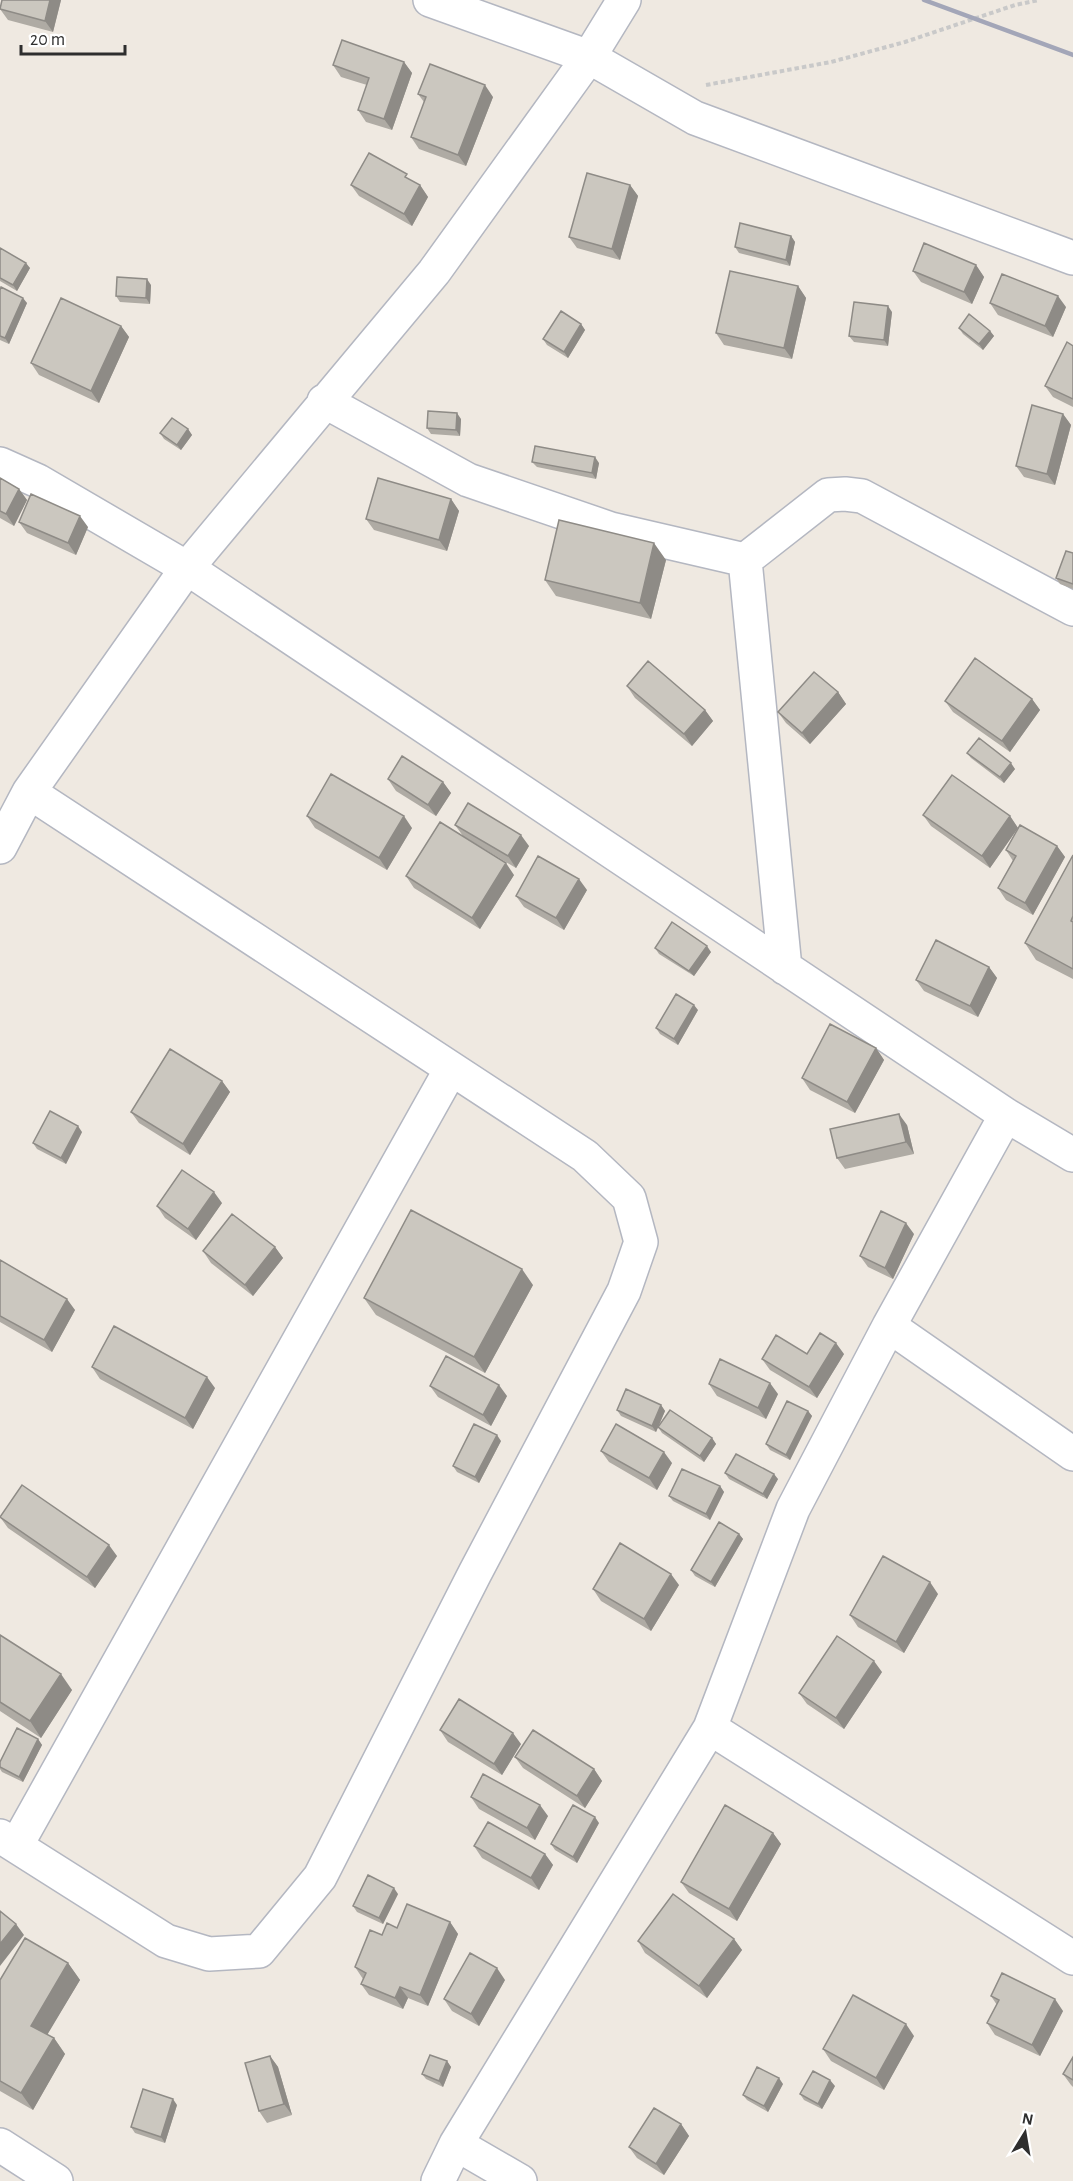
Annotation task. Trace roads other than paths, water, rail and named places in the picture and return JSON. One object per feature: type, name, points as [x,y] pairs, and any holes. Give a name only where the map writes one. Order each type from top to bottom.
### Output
[{"type":"street","points":[[430,0],[589,57],[694,118],[1073,258]]},
{"type":"street","points":[[0,847],[29,792],[187,568],[324,401],[434,272],[589,57],[624,0]]},
{"type":"street","points":[[324,401],[468,480],[611,529],[745,560]]},
{"type":"street","points":[[0,464],[38,481],[187,568],[1006,1115],[1073,1155]]},
{"type":"street","points":[[745,560],[828,495],[862,496],[1073,609]]},
{"type":"street","points":[[745,560],[785,968]]},
{"type":"street","points":[[29,792],[585,1156],[629,1198],[641,1242],[624,1291],[320,1877],[259,1951],[209,1954],[166,1941],[8,1841],[451,1069]]},
{"type":"street","points":[[438,2181],[456,2144],[710,1728],[793,1509],[889,1326],[1006,1115]]},
{"type":"street","points":[[889,1326],[1073,1454]]},
{"type":"street","points":[[710,1728],[1073,1958]]},
{"type":"street","points":[[456,2144],[520,2181]]},
{"type":"street","points":[[0,2145],[56,2181]]},
{"type":"railway","points":[[924,0],[1073,55]]}]
